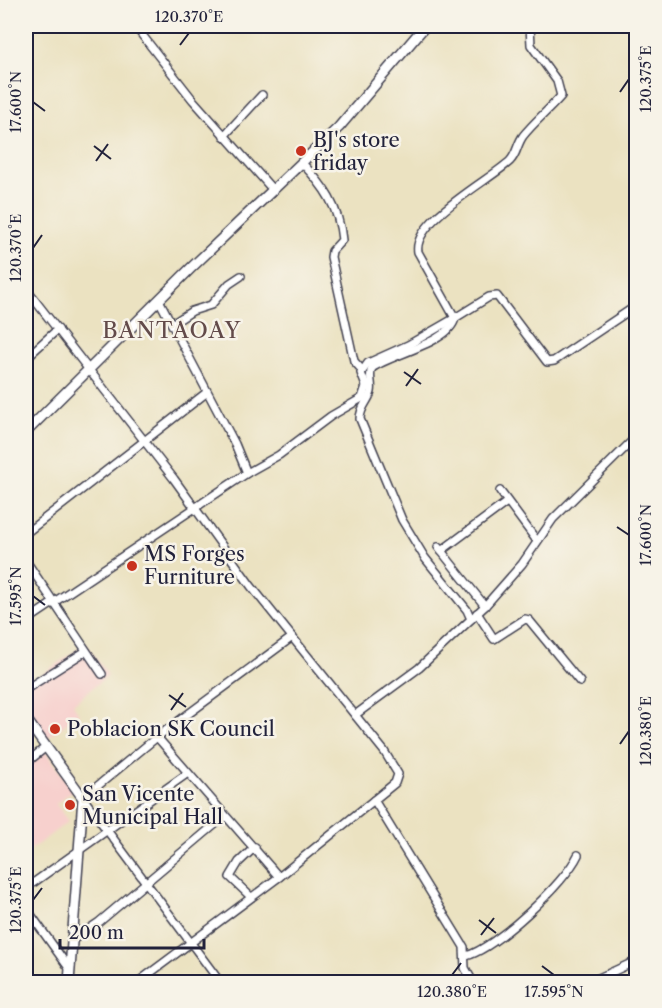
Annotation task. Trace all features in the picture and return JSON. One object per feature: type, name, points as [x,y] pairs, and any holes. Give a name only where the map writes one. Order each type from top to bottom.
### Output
[{"type":"main road","points":[[28,426],[91,369],[159,300],[302,163],[360,103],[424,26]]},
{"type":"main road","points":[[26,719],[83,798],[69,982]]},
{"type":"street","points":[[135,26],[193,100],[273,190]]},
{"type":"street","points":[[455,318],[418,252],[418,242],[447,208],[512,159],[520,139],[561,96],[558,81],[531,45],[530,26]]},
{"type":"street","points":[[224,136],[262,95]]},
{"type":"street","points":[[26,621],[247,473],[279,456],[331,416],[362,398],[366,386],[362,370],[354,361],[331,257],[332,251],[342,240],[334,204],[317,178],[302,163]]},
{"type":"street","points":[[172,324],[192,311],[211,305],[229,284],[241,276]]},
{"type":"street","points":[[26,290],[91,369],[291,638],[355,715],[398,774],[395,783],[279,877],[138,982]]},
{"type":"street","points":[[362,370],[368,363],[408,345],[489,297],[497,296],[543,357],[550,362],[636,306]]},
{"type":"street","points":[[159,300],[206,393],[235,444],[247,473]]},
{"type":"street","points":[[455,318],[450,330],[372,368],[369,374],[372,389],[361,408],[360,418],[380,473],[402,520],[425,558],[467,610],[471,619]]},
{"type":"street","points":[[26,358],[58,329]]},
{"type":"street","points":[[26,533],[206,393]]},
{"type":"street","points":[[355,715],[419,668],[485,606],[522,564],[553,519],[636,437]]},
{"type":"street","points":[[500,491],[537,541]]},
{"type":"street","points":[[485,606],[439,549],[507,502]]},
{"type":"street","points":[[26,561],[102,674]]},
{"type":"street","points":[[477,613],[494,639],[528,619],[580,682]]},
{"type":"street","points":[[220,982],[83,798],[157,737],[291,638]]},
{"type":"street","points":[[26,689],[86,651]]},
{"type":"street","points":[[157,737],[279,877]]},
{"type":"street","points":[[26,763],[46,747]]},
{"type":"street","points":[[26,888],[109,831],[188,772]]},
{"type":"street","points":[[374,800],[442,908],[466,956],[465,968],[473,982]]},
{"type":"street","points":[[71,941],[98,923],[225,816]]},
{"type":"street","points":[[251,897],[230,877],[239,862],[255,847]]},
{"type":"street","points":[[466,956],[484,948],[531,910],[549,893],[578,855]]},
{"type":"street","points":[[26,908],[69,968]]},
{"type":"street","points":[[590,982],[636,961]]},
{"type":"shaded area","points":[[86,644],[108,675],[73,704],[79,714],[46,739],[26,712],[26,685]]},
{"type":"shaded area","points":[[45,751],[73,790],[56,804],[69,821],[26,853],[26,766]]},
{"type":"place","name":"BJ's store friday","points":[[301,151]]},
{"type":"place","name":"MS Forges Furniture","points":[[132,566]]},
{"type":"place","name":"Poblacion SK Council","points":[[55,729]]},
{"type":"place","name":"San Vicente Municipal Hall","points":[[70,805]]},
{"type":"district","name":"BANTAOAY","points":[[172,330]]}]
